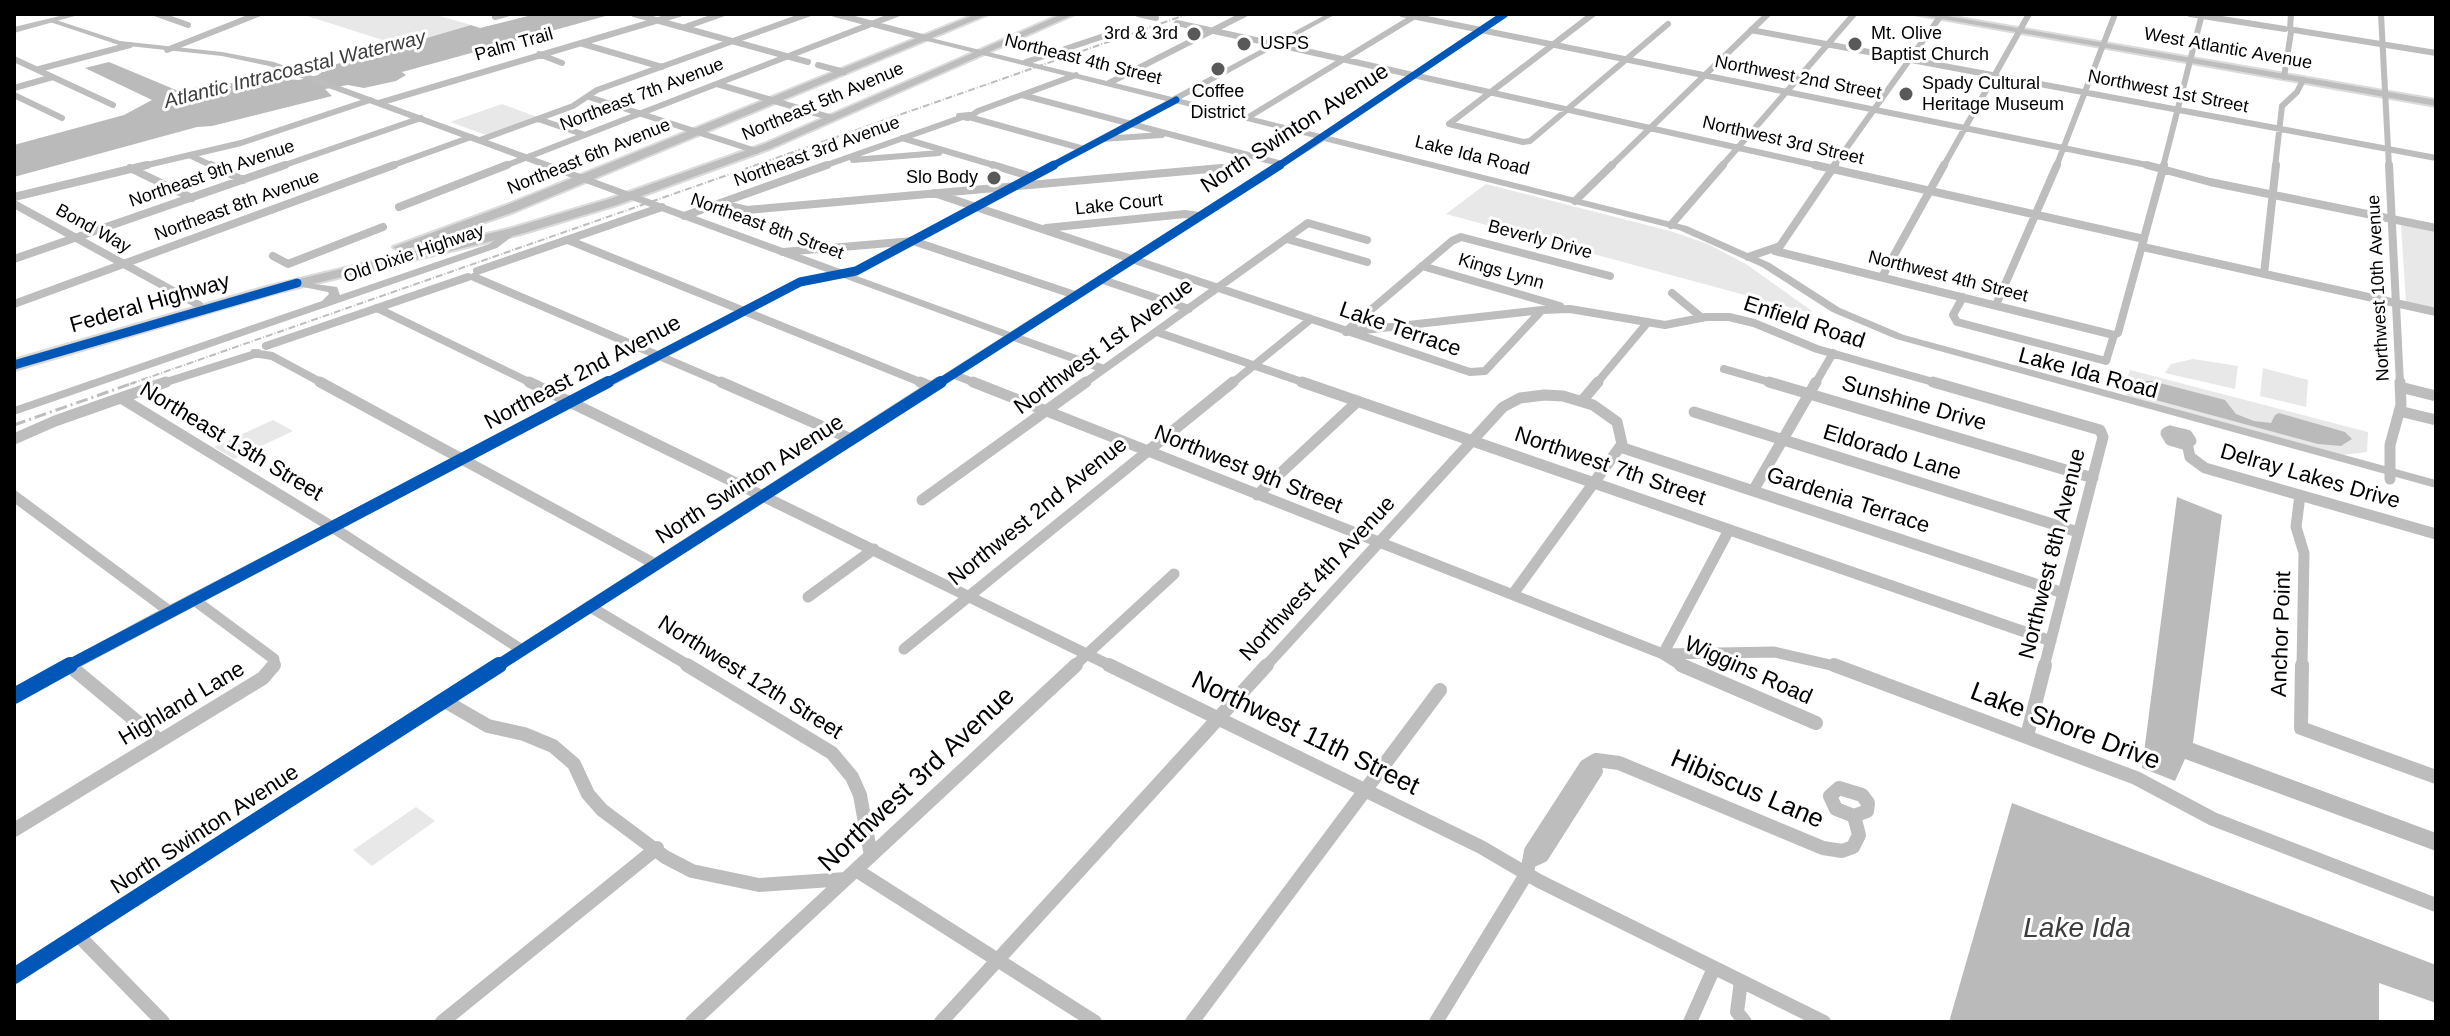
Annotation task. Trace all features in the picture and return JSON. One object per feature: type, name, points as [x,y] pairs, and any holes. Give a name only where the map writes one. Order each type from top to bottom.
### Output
[{"type":"main road","points":[[14,30],[78,14]]},
{"type":"main road","name":"Northeast 6th Avenue","points":[[199,305],[437,243],[490,217],[984,14]]},
{"type":"main road","name":"Northeast 5th Avenue","points":[[437,243],[504,234],[586,211],[756,151],[1070,14]]},
{"type":"main road","name":"West Atlantic Avenue","points":[[1919,14],[1940,15],[2436,102]]},
{"type":"main road","name":"West Atlantic Avenue","points":[[2284,75],[2385,93]]},
{"type":"main road","points":[[490,217],[478,225],[477,231],[504,234]]},
{"type":"main road","name":"Federal Highway","points":[[14,365],[437,243]]},
{"type":"main road","name":"Federal Highway","points":[[14,359],[199,305]]},
{"type":"street","points":[[157,14],[188,25]]},
{"type":"street","points":[[167,50],[257,14]]},
{"type":"street","points":[[634,14],[808,62]]},
{"type":"street","name":"Palm Trail","points":[[14,197],[269,134],[679,14]]},
{"type":"street","points":[[683,28],[722,14]]},
{"type":"street","name":"Northeast 8th Avenue","points":[[14,304],[538,119],[589,97],[597,90],[808,14]]},
{"type":"street","name":"Northeast 4th Street","points":[[835,14],[1323,137]]},
{"type":"street","name":"Northeast 7th Avenue","points":[[399,207],[897,14]]},
{"type":"street","points":[[1141,14],[1156,18]]},
{"type":"street","points":[[1109,83],[1245,14]]},
{"type":"street","name":"Northeast 2nd Avenue","points":[[14,696],[169,611],[800,282],[856,271],[1332,14]]},
{"type":"street","name":"Northwest 2nd Street","points":[[1402,14],[2063,148],[2273,195]]},
{"type":"street","name":"North Swinton Avenue","points":[[14,976],[1282,164],[1505,14]]},
{"type":"street","points":[[1593,14],[1448,123],[1528,142],[1668,24]]},
{"type":"street","points":[[1575,201],[1768,14]]},
{"type":"street","points":[[1671,225],[1854,14]]},
{"type":"street","points":[[1882,277],[2029,14]]},
{"type":"street","points":[[1996,305],[2063,148],[2115,14]]},
{"type":"street","points":[[2190,14],[2436,53]]},
{"type":"street","points":[[2284,75],[2291,14]]},
{"type":"street","name":"Northwest 10th Avenue","points":[[2381,14],[2400,387],[2399,411],[2390,445],[2390,475]]},
{"type":"street","points":[[1247,118],[1417,15]]},
{"type":"street","points":[[1748,257],[1775,251],[1940,15]]},
{"type":"street","points":[[1963,297],[1953,315],[1957,322],[2106,361],[2114,335],[2118,333],[2144,243],[2202,15]]},
{"type":"street","name":"Northeast 8th Street","points":[[53,20],[106,40],[167,50],[245,57],[303,75],[1011,336]]},
{"type":"street","name":"Northwest 3rd Street","points":[[1177,23],[2035,214],[2264,274],[2436,312]]},
{"type":"street","name":"Northwest 1st Street","points":[[1751,30],[2436,158]]},
{"type":"street","points":[[1026,62],[1119,31]]},
{"type":"street","points":[[581,43],[663,67]]},
{"type":"street","points":[[38,69],[130,45]]},
{"type":"street","points":[[539,54],[562,63]]},
{"type":"street","points":[[14,59],[113,105]]},
{"type":"street","points":[[818,65],[844,72]]},
{"type":"street","name":"Northeast 3rd Avenue","points":[[684,216],[1076,75]]},
{"type":"street","points":[[14,88],[53,77]]},
{"type":"street","points":[[2264,274],[2283,103],[2297,92],[2303,80]]},
{"type":"street","points":[[717,83],[832,118]]},
{"type":"street","points":[[14,95],[62,118]]},
{"type":"street","points":[[1022,95],[1282,164]]},
{"type":"street","points":[[589,97],[756,151]]},
{"type":"street","points":[[966,117],[1084,149]]},
{"type":"street","name":"Northeast 9th Avenue","points":[[14,259],[421,118]]},
{"type":"street","points":[[538,119],[585,135]]},
{"type":"street","points":[[1102,139],[1170,134]]},
{"type":"street","name":"Lake Ida Road","points":[[1323,137],[1671,225],[1710,238],[1766,265],[1810,296],[1851,318],[1941,354],[2088,397],[2390,475],[2436,484]]},
{"type":"street","points":[[902,138],[1032,177]]},
{"type":"street","points":[[836,162],[948,152]]},
{"type":"street","points":[[189,155],[243,180]]},
{"type":"street","points":[[130,168],[192,198]]},
{"type":"street","points":[[721,204],[747,210],[1221,168],[1236,170]]},
{"type":"street","name":"Lake Terrace","points":[[934,193],[1477,373],[1485,371],[1542,310]]},
{"type":"street","points":[[2273,195],[2436,228]]},
{"type":"street","name":"Bond Way","points":[[14,204],[199,305]]},
{"type":"street","points":[[14,439],[121,398],[263,351],[281,341],[476,275],[662,207]]},
{"type":"street","name":"Lake Court","points":[[1042,229],[1185,214],[1199,216]]},
{"type":"street","name":"Northwest 1st Avenue","points":[[922,500],[1308,223],[1367,240]]},
{"type":"street","points":[[273,256],[288,264],[383,227]]},
{"type":"street","name":"Old Dixie Highway","points":[[14,411],[493,246],[504,234]]},
{"type":"street","name":"Beverly Drive","points":[[1422,266],[1461,237],[1610,276]]},
{"type":"street","points":[[1287,239],[1367,262]]},
{"type":"street","points":[[568,240],[932,387]]},
{"type":"street","points":[[783,252],[913,241],[1075,295]]},
{"type":"street","name":"Northwest 4th Street","points":[[1775,251],[2114,335]]},
{"type":"street","points":[[1346,332],[1422,266]]},
{"type":"street","name":"Kings Lynn","points":[[1422,266],[1570,309]]},
{"type":"street","points":[[800,282],[821,267]]},
{"type":"street","points":[[476,275],[851,439]]},
{"type":"street","points":[[1100,279],[1189,309]]},
{"type":"street","name":"Old Dixie Highway","points":[[297,283],[333,289],[335,295],[326,303]]},
{"type":"street","points":[[1672,293],[1701,317]]},
{"type":"street","name":"Northwest 11th Street","points":[[377,308],[1529,867],[1714,968],[1824,1022]]},
{"type":"street","name":"Enfield Road","points":[[1346,332],[1570,309],[1675,324],[1701,317],[1741,319],[1833,353],[2100,430]]},
{"type":"street","name":"Northwest 2nd Avenue","points":[[904,649],[1311,319]]},
{"type":"street","points":[[1513,594],[1620,447],[1623,437],[1617,422],[1600,408],[1582,401],[1648,322]]},
{"type":"street","name":"Northwest 7th Street","points":[[1157,332],[2051,641]]},
{"type":"street","points":[[1011,336],[1104,369]]},
{"type":"street","points":[[263,351],[655,564]]},
{"type":"street","points":[[1753,491],[1833,353]]},
{"type":"street","name":"Lake Ida Road","points":[[1941,354],[2113,397],[2390,475],[2436,491]]},
{"type":"street","name":"Sunshine Drive","points":[[1724,369],[2093,478]]},
{"type":"street","name":"Northwest 9th Street","points":[[952,374],[1663,654]]},
{"type":"street","points":[[2400,387],[2436,396]]},
{"type":"street","name":"Northwest 4th Avenue","points":[[941,1022],[1503,407],[1516,400],[1550,395],[1582,401]]},
{"type":"street","points":[[2088,397],[2113,397]]},
{"type":"street","name":"Northeast 13th Street","points":[[121,398],[332,527],[522,650]]},
{"type":"street","points":[[1257,495],[1358,401]]},
{"type":"street","points":[[2399,411],[2436,420]]},
{"type":"street","name":"Eldorado Lane","points":[[1694,412],[2078,532]]},
{"type":"street","name":"Northwest 8th Avenue","points":[[2027,736],[2103,437],[2100,430]]},
{"type":"street","name":"Delray Lakes Drive","points":[[2187,443],[2190,457],[2205,468],[2436,534]]},
{"type":"street","name":"Gardenia Terrace","points":[[1620,447],[2063,593]]},
{"type":"street","name":"Anchor Point","points":[[2300,495],[2296,527],[2304,553],[2301,728],[2436,777]]},
{"type":"street","points":[[14,496],[169,611]]},
{"type":"street","points":[[1663,654],[1729,530]]},
{"type":"street","points":[[808,597],[874,549]]},
{"type":"street","name":"Northwest 3rd Avenue","points":[[692,1022],[1174,574]]},
{"type":"street","name":"Highland Lane","points":[[16,826],[263,678],[275,663],[193,599]]},
{"type":"street","name":"Northwest 12th Street","points":[[589,606],[817,740],[832,753],[845,767],[860,795],[871,856]]},
{"type":"street","name":"Lake Shore Drive","points":[[1663,654],[1774,652],[1813,658],[2136,778],[2233,828],[2436,905]]},
{"type":"street","name":"Wiggins Road","points":[[1663,654],[1690,671],[1816,723]]},
{"type":"street","points":[[70,666],[160,741]]},
{"type":"street","points":[[1192,1022],[1440,690]]},
{"type":"street","points":[[443,700],[488,726],[539,739],[553,746],[574,764],[595,804],[665,857],[692,871],[732,882],[777,885],[851,874],[1095,1022]]},
{"type":"street","name":"Hibiscus Lane","points":[[1529,867],[1542,856],[1596,771],[1593,764],[1596,760],[1619,763],[1823,848],[1842,851],[1853,847],[1859,835],[1854,816]]},
{"type":"street","points":[[442,1022],[657,848]]},
{"type":"street","points":[[1436,1022],[1529,867]]},
{"type":"street","points":[[78,935],[163,1022]]},
{"type":"street","points":[[1690,1022],[1714,968]]},
{"type":"street","points":[[1741,981],[1737,1012],[1745,1022]]},
{"type":"shaded area","points":[[301,14],[433,14],[471,25],[404,44]]},
{"type":"shaded area","points":[[502,104],[537,117],[486,135],[450,122]]},
{"type":"shaded area","points":[[1486,184],[1670,231],[1708,244],[1746,264],[1812,311],[1446,214]]},
{"type":"shaded area","points":[[2401,224],[2436,231],[2436,309],[2406,303]]},
{"type":"shaded area","points":[[2193,359],[2238,366],[2235,389],[2165,373],[2171,364]]},
{"type":"shaded area","points":[[2263,368],[2308,380],[2306,407],[2260,396]]},
{"type":"shaded area","points":[[2130,370],[2368,432],[2367,452],[2343,455],[2129,397],[2123,391]]},
{"type":"shaded area","points":[[273,420],[293,431],[234,459],[214,447]]},
{"type":"shaded area","points":[[416,807],[435,821],[372,866],[353,850]]},
{"type":"water","points":[[536,14],[613,14],[402,72],[406,75],[396,81],[364,88],[348,85],[325,89],[332,96],[197,127],[14,177],[14,145],[124,115],[152,100],[85,68],[109,62],[176,90],[273,78],[299,80],[318,75],[330,66],[471,25],[480,28]]},
{"type":"water","points":[[2142,381],[2225,400],[2236,414],[2254,421],[2271,423],[2279,413],[2345,432],[2352,439],[2341,446],[2318,444],[2152,399],[2139,390]]},
{"type":"water","points":[[2177,497],[2222,515],[2193,743],[2436,833],[2436,851],[2185,759],[2175,781],[2142,768]]},
{"type":"water","name":"Lake Ida","points":[[2012,803],[2436,965],[2436,1003],[2379,983],[2379,1022],[1949,1022]]},
{"type":"railway","points":[[130,384],[1188,14]]},
{"type":"railway","points":[[14,425],[136,382]]},
{"type":"cycle path","points":[[14,976],[1282,164],[1505,14]]},
{"type":"cycle path","points":[[14,696],[800,282],[856,271],[1176,100]]},
{"type":"cycle path","points":[[14,365],[297,283]]},
{"type":"place","name":"3rd & 3rd","points":[[1194,34]]},
{"type":"place","name":"USPS","points":[[1244,44]]},
{"type":"place","name":"Mt. Olive Baptist Church","points":[[1855,44]]},
{"type":"place","name":"Coffee District","points":[[1218,69]]},
{"type":"place","name":"Spady Cultural Heritage Museum","points":[[1906,94]]},
{"type":"place","name":"Slo Body","points":[[994,178]]},
{"type":"water label","name":"Atlantic Intracoastal Waterway","points":[[295,70]]}]
